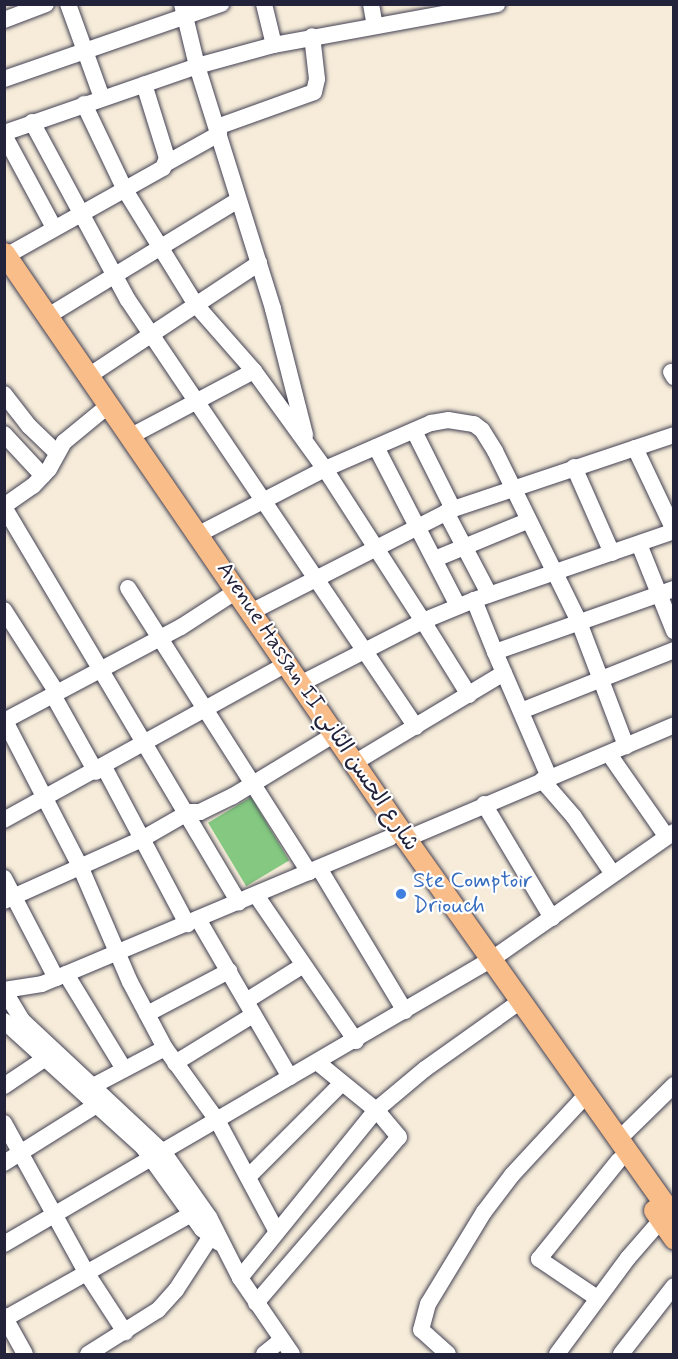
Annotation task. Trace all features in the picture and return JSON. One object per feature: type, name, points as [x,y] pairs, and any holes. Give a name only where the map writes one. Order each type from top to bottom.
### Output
[{"type":"main road","name":"Avenue Hassan II شارع الحسن الثاني","points":[[5,261],[90,375],[104,408],[131,436],[199,534],[277,669],[325,740],[517,1003],[582,1099],[667,1216],[674,1239]]},
{"type":"main road","name":"Avenue Hassan II شارع الحسن الثاني","points":[[5,261],[232,594],[251,612],[354,763],[398,838]]},
{"type":"street","points":[[4,20],[46,4]]},
{"type":"street","points":[[68,4],[102,98]]},
{"type":"street","points":[[4,79],[184,9],[221,4]]},
{"type":"street","points":[[264,4],[274,45]]},
{"type":"street","points":[[371,4],[375,26]]},
{"type":"street","points":[[54,228],[4,134],[197,66],[274,45],[312,36],[375,26],[441,10],[497,4]]},
{"type":"street","points":[[184,9],[197,66],[259,264],[307,445]]},
{"type":"street","points":[[5,261],[54,228],[125,190],[218,130],[314,92],[317,79],[312,36]]},
{"type":"street","points":[[144,84],[164,145],[165,164]]},
{"type":"street","points":[[84,104],[125,190],[196,305],[254,371],[325,469],[469,694]]},
{"type":"street","points":[[32,123],[80,215],[150,334],[369,651],[416,727]]},
{"type":"street","points":[[48,316],[162,249],[238,200]]},
{"type":"street","points":[[90,375],[259,264]]},
{"type":"street","points":[[131,436],[254,371]]},
{"type":"street","points":[[4,394],[29,426],[57,453]]},
{"type":"street","points":[[104,408],[57,453],[43,476],[4,507],[103,669],[145,744],[189,812],[239,902]]},
{"type":"street","points":[[199,534],[325,469],[414,430],[448,420],[474,424],[488,439],[579,622],[626,746]]},
{"type":"street","points":[[414,430],[467,546],[474,600],[521,711],[545,779],[613,874]]},
{"type":"street","points":[[4,434],[43,476]]},
{"type":"street","points":[[251,612],[378,549],[418,525],[450,510],[512,487],[674,435]]},
{"type":"street","points":[[376,447],[435,559],[474,600]]},
{"type":"street","points":[[300,684],[369,651],[423,621],[474,600],[674,531],[635,448]]},
{"type":"street","points":[[574,467],[612,553]]},
{"type":"street","points":[[435,559],[527,521]]},
{"type":"street","points":[[639,544],[667,592],[674,631]]},
{"type":"street","points":[[128,588],[205,711],[314,870],[405,1011]]},
{"type":"street","points":[[495,652],[667,592]]},
{"type":"street","points":[[232,594],[159,638],[5,720],[80,866],[118,952],[165,1048],[217,1120],[276,1230]]},
{"type":"street","points":[[4,610],[192,921],[229,970],[290,1077]]},
{"type":"street","points":[[521,711],[674,650]]},
{"type":"street","points":[[4,820],[205,711],[277,669]]},
{"type":"street","points":[[354,763],[504,673]]},
{"type":"street","points":[[292,1354],[159,1156],[93,1086],[52,1054],[7,1012],[4,990],[54,979],[314,870],[609,754],[674,725]]},
{"type":"street","points":[[9,899],[142,839],[189,812],[200,812],[253,784],[325,740]]},
{"type":"street","points":[[4,1244],[356,1041],[487,962],[670,835],[609,754]]},
{"type":"street","points":[[484,804],[552,918]]},
{"type":"street","points":[[4,878],[9,899],[54,979],[124,1070]]},
{"type":"street","points":[[256,895],[302,966],[356,1041]]},
{"type":"street","points":[[175,1064],[302,966]]},
{"type":"street","points":[[147,1014],[229,970]]},
{"type":"street","points":[[7,1012],[54,979]]},
{"type":"street","points":[[240,1278],[276,1230],[376,1110],[425,1069],[517,1003]]},
{"type":"street","points":[[93,1086],[165,1048]]},
{"type":"street","points":[[4,1086],[52,1054]]},
{"type":"street","points":[[52,1054],[95,1106],[159,1156],[191,1214],[215,1237]]},
{"type":"street","points":[[256,1303],[399,1137],[376,1110],[341,1084],[317,1062]]},
{"type":"street","points":[[249,1176],[341,1084]]},
{"type":"street","points":[[597,1298],[540,1259],[619,1150],[674,1085]]},
{"type":"street","points":[[448,1354],[421,1330],[428,1304],[484,1212],[582,1099]]},
{"type":"street","points":[[4,1163],[95,1106]]},
{"type":"street","points":[[4,1123],[86,1272],[125,1332]]},
{"type":"street","points":[[25,1354],[5,1317],[191,1214]]},
{"type":"street","points":[[557,1354],[597,1298],[667,1216]]},
{"type":"street","points":[[99,1352],[169,1299],[215,1237]]},
{"type":"street","points":[[621,1354],[674,1286]]},
{"type":"street","points":[[264,1354],[281,1340]]},
{"type":"green space","points":[[251,797],[289,860],[246,886],[208,823]]},
{"type":"place","name":"Ste Comptoir Driouch","points":[[401,894]]}]
